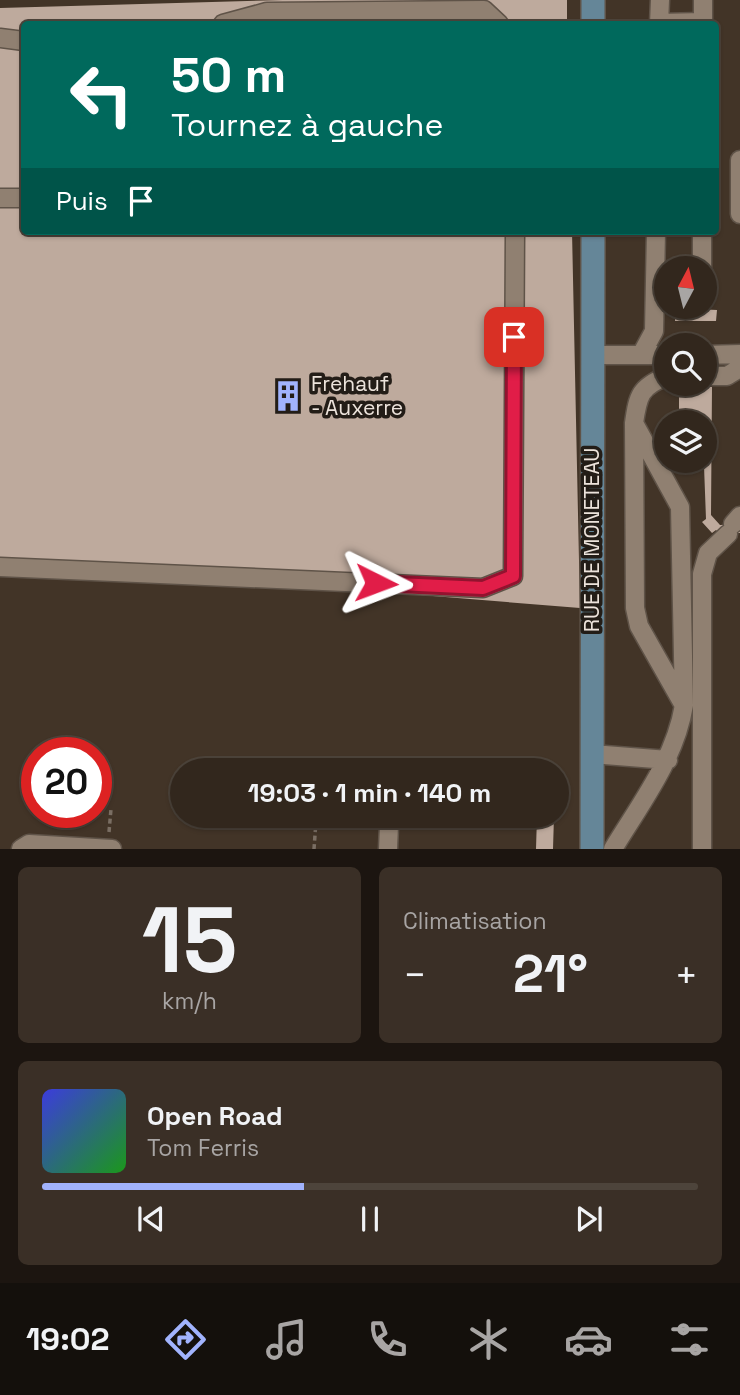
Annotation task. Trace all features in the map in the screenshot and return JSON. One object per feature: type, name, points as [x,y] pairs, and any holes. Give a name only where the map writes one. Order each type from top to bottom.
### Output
[{"type":"main road","points":[[593,0],[593,21]]},
{"type":"main road","name":"RUE DE MONETEAU","points":[[592,849],[593,235]]},
{"type":"lane","points":[[659,21],[660,0]]},
{"type":"lane","points":[[703,0],[703,21]]},
{"type":"lane","points":[[234,21],[267,12],[484,10],[496,21]]},
{"type":"lane","points":[[0,38],[21,41]]},
{"type":"lane","points":[[740,160],[740,214]]},
{"type":"lane","points":[[0,198],[21,198]]},
{"type":"lane","points":[[0,567],[483,588],[513,576],[515,235]]},
{"type":"lane","points":[[656,235],[658,256]]},
{"type":"lane","points":[[702,235],[702,256]]},
{"type":"lane","points":[[641,355],[654,331],[656,319]]},
{"type":"lane","points":[[593,355],[654,355]]},
{"type":"lane","points":[[717,355],[740,355]]},
{"type":"lane","points":[[717,376],[727,376],[738,369],[740,361]]},
{"type":"lane","points":[[654,381],[649,383],[638,399],[634,423],[637,617],[639,626],[684,705]]},
{"type":"lane","points":[[613,849],[668,760],[679,733],[684,705],[680,507],[634,423]]},
{"type":"lane","points":[[702,849],[702,574],[708,554],[734,525]]},
{"type":"lane","points":[[592,754],[668,760]]},
{"type":"lane","points":[[388,849],[389,828]]},
{"type":"lane","points":[[21,849],[29,844],[111,849]]},
{"type":"path","points":[[111,828],[111,849]]},
{"type":"path","points":[[314,849],[316,828]]},
{"type":"building","name":"Frehauf - Auxerre","points":[[283,0],[567,0],[567,21],[21,21],[21,235],[572,235],[580,608],[0,561],[0,8]]},
{"type":"building","points":[[675,319],[716,319],[716,321]]},
{"type":"building","points":[[679,396],[712,396],[712,410],[679,410]]},
{"type":"building","points":[[704,473],[711,473],[711,515],[720,525],[740,524],[740,533],[720,534],[716,530],[712,533],[702,522],[706,519]]},
{"type":"building","points":[[537,828],[554,828],[553,849],[536,849]]},
{"type":"place","name":"Frehauf - Auxerre","points":[[288,396]]},
{"type":"route","points":[[376,583],[483,588],[513,576],[514,337]]}]
